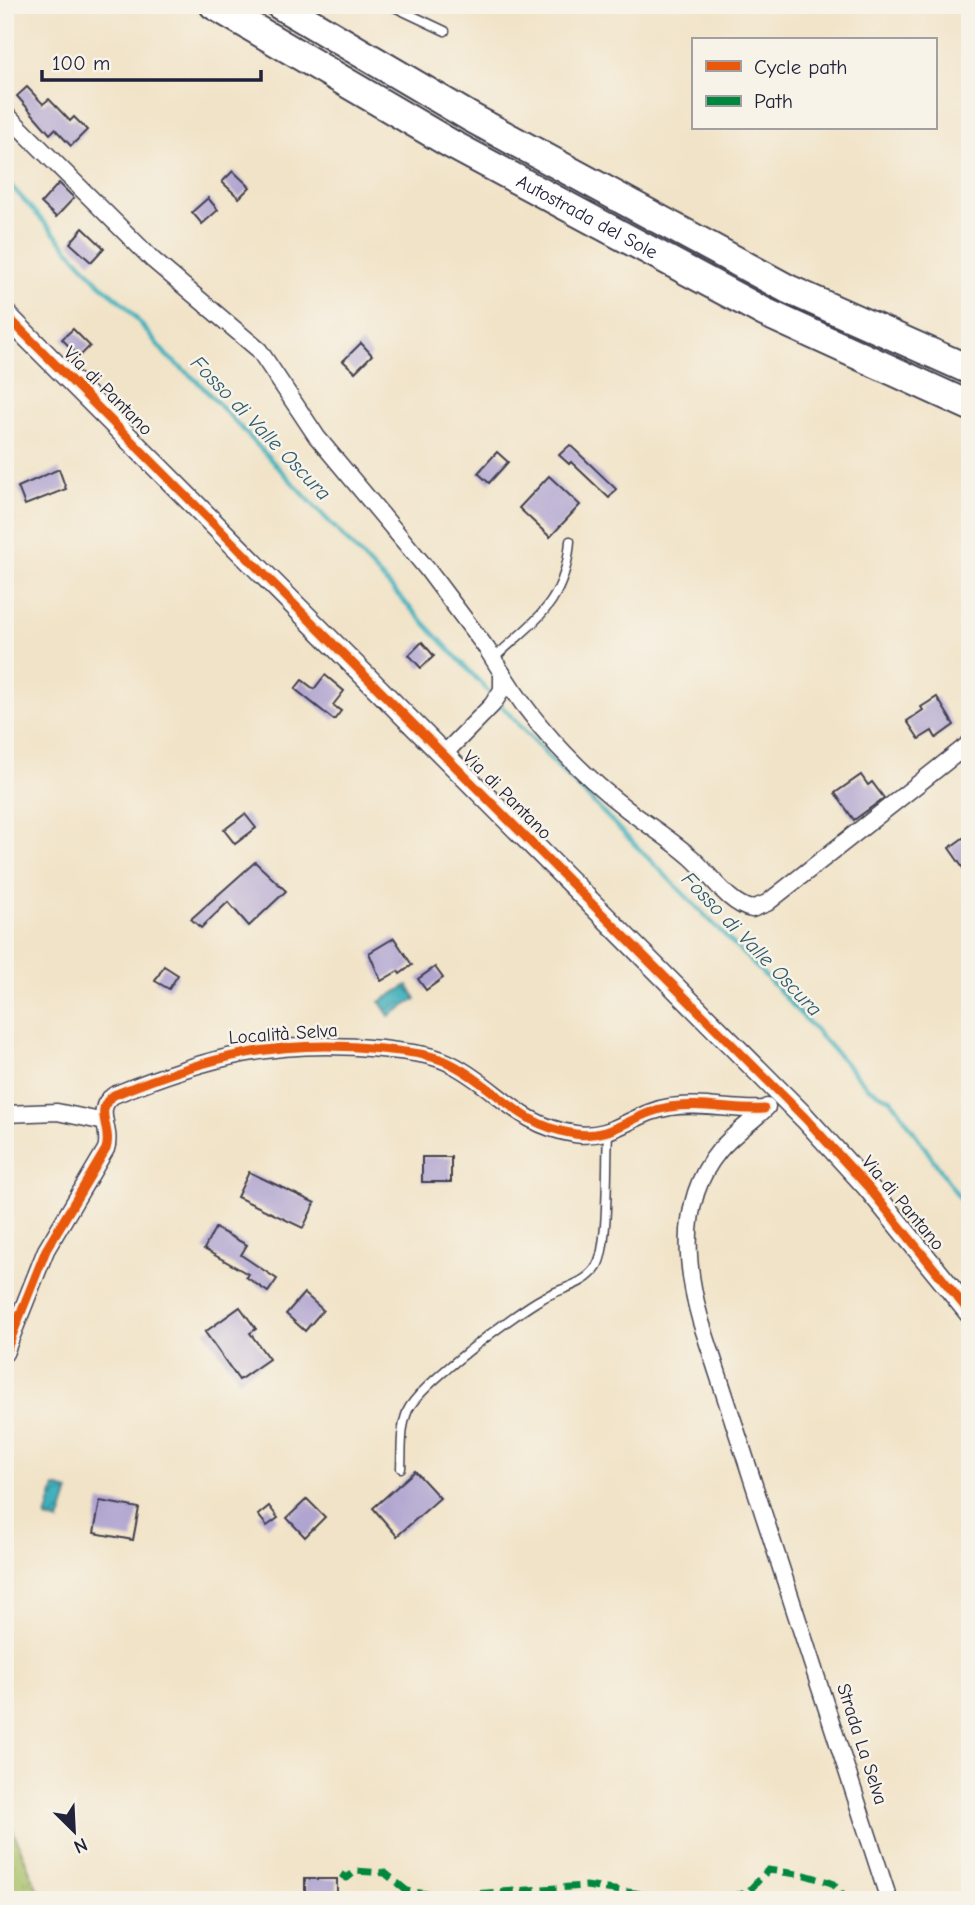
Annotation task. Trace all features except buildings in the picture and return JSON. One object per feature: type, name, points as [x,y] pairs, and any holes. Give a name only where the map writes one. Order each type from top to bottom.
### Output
[{"type":"highway","name":"Autostrada del Sole","points":[[214,5],[450,144],[740,299],[970,405]]},
{"type":"highway","name":"Autostrada del Sole","points":[[281,5],[470,117],[788,289],[970,370]]},
{"type":"street","points":[[5,113],[146,253],[259,350],[317,437],[427,569],[539,727],[576,766],[628,810],[688,854],[738,904],[752,909],[767,903],[970,743]]},
{"type":"street","name":"Via di Pantano","points":[[5,314],[442,756],[779,1091],[868,1187],[970,1313]]},
{"type":"street","points":[[442,756],[497,700],[502,690],[498,666]]},
{"type":"street","name":"Località Selva","points":[[5,1353],[46,1250],[106,1149],[109,1138],[102,1107],[110,1097],[177,1069],[248,1051],[334,1046],[416,1053],[444,1060],[533,1122],[570,1133],[608,1133],[667,1107],[764,1109]]},
{"type":"street","name":"Strada La Selva","points":[[779,1091],[764,1109],[724,1146],[705,1171],[692,1205],[689,1259],[701,1322],[794,1601],[889,1900]]},
{"type":"street","points":[[5,1114],[57,1112],[104,1122]]},
{"type":"lane","points":[[390,5],[444,31]]},
{"type":"lane","points":[[498,666],[555,599],[565,578],[570,541]]},
{"type":"lane","points":[[401,1468],[405,1418],[420,1394],[525,1309],[578,1283],[597,1266],[603,1247],[608,1133]]},
{"type":"green space","points":[[5,1819],[10,1823],[42,1900],[5,1900]]},
{"type":"water","points":[[408,985],[416,999],[389,1016],[380,1002]]},
{"type":"water","points":[[55,1487],[69,1491],[59,1522],[46,1518]]},
{"type":"waterway","name":"Fosso di Valle Oscura","points":[[5,179],[99,283],[125,305],[167,356],[197,381],[492,695]]},
{"type":"waterway","name":"Fosso di Valle Oscura","points":[[499,703],[556,765],[775,986],[868,1088],[892,1100],[970,1213]]},
{"type":"marked path","points":[[710,1900],[747,1893],[768,1870],[805,1875],[832,1883],[848,1900]]},
{"type":"marked path","points":[[341,1874],[347,1878],[356,1871],[385,1873],[407,1891]]},
{"type":"marked path","points":[[401,1900],[407,1891],[442,1896],[586,1886],[685,1900]]},
{"type":"cycle path","points":[[5,314],[805,1118],[868,1187],[970,1313]]},
{"type":"cycle path","points":[[5,1353],[46,1250],[106,1149],[104,1107],[114,1095],[181,1070],[244,1054],[309,1046],[344,1046],[418,1054],[436,1058],[469,1074],[523,1115],[538,1123],[575,1134],[589,1135],[670,1107],[693,1105],[764,1109]]}]
